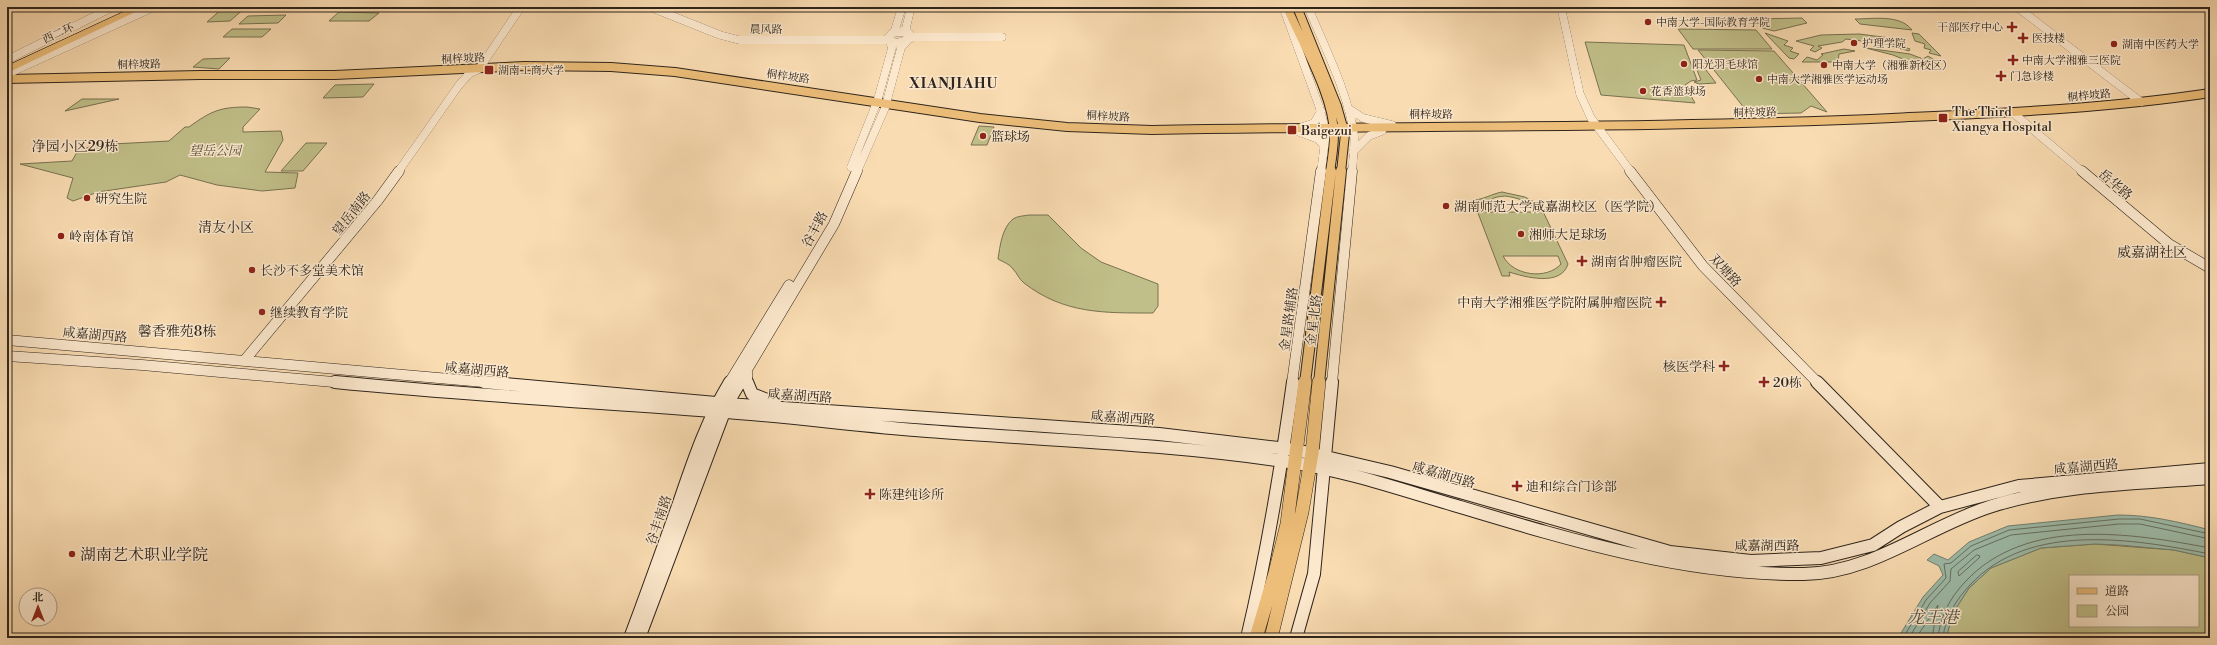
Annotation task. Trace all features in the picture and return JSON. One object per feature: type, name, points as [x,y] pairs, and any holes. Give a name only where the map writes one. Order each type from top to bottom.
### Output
[{"type":"highway","points":[[36,56],[125,7]]},
{"type":"highway","name":"西二环","points":[[7,66],[131,7]]},
{"type":"highway","name":"西二环","points":[[7,70],[141,7]]},
{"type":"highway","points":[[7,60],[36,56],[58,50],[150,7]]},
{"type":"main road","name":"金星北路","points":[[1256,638],[1275,580],[1289,513],[1287,462],[1296,450],[1339,129],[1287,7]]},
{"type":"main road","name":"金星北路","points":[[1271,638],[1302,512],[1317,461],[1339,129],[1297,7]]},
{"type":"main road","name":"桐梓坡路","points":[[7,79],[335,75],[554,70],[615,71],[681,78],[881,105],[985,122],[1102,133],[1175,135],[1398,126],[1812,126],[2014,114],[2140,102],[2210,93]]},
{"type":"main road","name":"桐梓坡路","points":[[7,84],[469,74],[481,71]]},
{"type":"main road","name":"桐梓坡路","points":[[2014,114],[2075,114],[2210,100]]},
{"type":"main road","name":"桐梓坡路","points":[[1339,129],[1382,132],[1598,127]]},
{"type":"street","points":[[7,60],[114,7]]},
{"type":"street","points":[[7,74],[36,56],[64,49],[154,7]]},
{"type":"street","points":[[481,71],[521,7]]},
{"type":"street","name":"晨风路","points":[[650,7],[720,35],[739,40],[890,37]]},
{"type":"street","name":"晨风路","points":[[660,7],[725,33],[742,36],[890,37]]},
{"type":"street","name":"谷丰路","points":[[721,410],[827,224],[881,105],[892,48],[890,37],[902,7]]},
{"type":"street","name":"谷丰路","points":[[721,410],[748,368],[834,224],[881,105],[901,48],[909,37],[906,28],[911,7]]},
{"type":"street","name":"金星路辅路","points":[[1283,7],[1321,111],[1339,129],[1353,152],[1317,461],[1314,574],[1296,638]]},
{"type":"street","name":"金星路辅路","points":[[1247,638],[1263,572],[1279,480],[1287,462],[1284,448],[1324,146],[1339,129],[1348,108],[1308,7]]},
{"type":"street","name":"双塘路","points":[[1561,7],[1580,94],[1598,127],[1703,266],[1940,507]]},
{"type":"street","points":[[2017,7],[2140,102]]},
{"type":"street","points":[[890,37],[900,43],[909,37]]},
{"type":"street","points":[[890,37],[1002,37]]},
{"type":"street","points":[[36,56],[21,74],[42,78]]},
{"type":"street","name":"望岳南路","points":[[244,361],[378,200],[459,85],[469,74]]},
{"type":"street","points":[[1348,108],[1363,118],[1398,126]]},
{"type":"street","points":[[1300,130],[1314,123],[1321,111]]},
{"type":"street","name":"岳华路","points":[[2014,114],[2169,244],[2210,268]]},
{"type":"street","points":[[1300,130],[1318,139],[1324,146]]},
{"type":"street","points":[[1353,152],[1369,136],[1382,132]]},
{"type":"street","name":"咸嘉湖西路","points":[[7,340],[244,361],[920,430],[1157,447],[1287,462],[1317,461],[1390,472],[1670,552],[1751,561],[1821,558],[1874,545],[1901,527],[1940,507],[2019,486],[2210,469]]},
{"type":"street","name":"咸嘉湖西路","points":[[7,356],[111,361],[537,400],[721,410],[790,408],[1158,434],[1284,448],[1296,450],[1317,461],[1386,485],[1594,547],[1660,561],[1761,572],[1814,574],[1840,570],[1886,554],[1940,526],[1996,504],[2029,496],[2210,478]]},
{"type":"street","points":[[748,368],[746,387],[750,394],[790,408]]},
{"type":"street","name":"谷丰南路","points":[[630,638],[651,584],[702,437],[721,410]]},
{"type":"street","name":"谷丰南路","points":[[639,638],[721,410]]},
{"type":"street","points":[[1259,459],[1273,469],[1279,480]]},
{"type":"green space","points":[[224,7],[246,7],[230,21],[207,22]]},
{"type":"green space","points":[[339,12],[379,13],[369,21],[329,21]]},
{"type":"green space","points":[[286,15],[278,23],[239,24],[248,16]]},
{"type":"green space","points":[[1802,18],[1807,23],[1774,31],[1762,28],[1755,19]]},
{"type":"green space","points":[[1855,19],[1893,19],[1907,25],[1912,30],[1860,24]]},
{"type":"green space","points":[[232,29],[271,29],[262,37],[223,37]]},
{"type":"green space","points":[[1678,29],[1756,30],[1772,49],[1693,49]]},
{"type":"green space","points":[[1765,33],[1788,41],[1784,45],[1793,48],[1790,51],[1799,54],[1794,59],[1789,58]]},
{"type":"green space","points":[[1912,33],[1919,34],[1941,56],[1929,53],[1931,50],[1924,48],[1925,44],[1915,41]]},
{"type":"green space","points":[[1859,34],[1906,40],[1898,45],[1910,49],[1909,51],[1885,44],[1846,39],[1842,42],[1818,46],[1822,48],[1815,52],[1810,50],[1814,46],[1796,41],[1821,35]]},
{"type":"green space","points":[[1585,42],[1684,45],[1697,80],[1691,81],[1685,85],[1695,103],[1601,95]]},
{"type":"green space","points":[[1866,48],[1910,54],[1923,59],[1928,56],[1938,62],[1910,62],[1893,55]]},
{"type":"green space","points":[[1844,49],[1855,51],[1839,54],[1838,62],[1802,62],[1807,57],[1817,60],[1823,55],[1821,54]]},
{"type":"green space","name":"中南大学湘雅医学运动场","points":[[1698,50],[1774,51],[1827,112],[1811,106],[1801,113],[1749,114]]},
{"type":"green space","points":[[230,58],[219,69],[193,67],[203,59]]},
{"type":"green space","points":[[1693,60],[1699,61],[1716,83],[1699,84],[1694,82],[1701,80]]},
{"type":"green space","points":[[374,84],[363,97],[323,98],[335,85]]},
{"type":"green space","points":[[82,99],[119,99],[65,111]]},
{"type":"green space","name":"望岳公园","points":[[247,107],[260,109],[243,127],[243,132],[281,131],[283,140],[265,172],[298,173],[295,188],[262,191],[217,185],[180,175],[166,182],[98,192],[73,201],[67,198],[73,178],[20,164],[72,161],[77,152],[94,145],[169,141],[185,127],[189,127],[216,111]]},
{"type":"green space","name":"篮球场","points":[[979,126],[994,127],[987,145],[971,145]]},
{"type":"green space","points":[[306,143],[327,143],[303,171],[281,171]]},
{"type":"green space","points":[[1502,192],[1525,197],[1540,205],[1568,264],[1564,271],[1558,276],[1550,278],[1533,278],[1509,272],[1510,276],[1502,276],[1473,200]],"holes":[[[1505,196],[1523,201],[1531,205],[1537,212],[1485,212],[1489,201],[1497,197]],[[1503,256],[1558,256],[1561,264],[1555,269],[1547,272],[1530,274],[1514,268]]]},
{"type":"green space","points":[[1048,215],[1081,248],[1101,262],[1158,284],[1158,306],[1153,313],[1118,313],[1085,310],[1054,301],[1024,283],[1010,266],[998,259],[1002,238],[1006,227],[1016,217]]},
{"type":"green space","points":[[2095,544],[2174,550],[2210,558],[2210,638],[1946,638],[1953,613],[1969,588],[1991,568],[2041,548]]},
{"type":"water","name":"龙王港","points":[[2118,515],[2153,518],[2210,530],[2210,558],[2174,550],[2119,545],[2095,544],[2041,548],[1991,568],[1969,588],[1953,613],[1946,638],[1898,638],[1923,597],[1943,575],[1939,566],[1927,560],[1934,554],[1948,560],[1969,542],[2008,526]]},
{"type":"place","name":"中南大学-国际教育学院","points":[[1648,22]]},
{"type":"place","name":"干部医疗中心","points":[[2012,27]]},
{"type":"place","name":"医技楼","points":[[2023,38]]},
{"type":"place","name":"护理学院","points":[[1854,43]]},
{"type":"place","name":"湖南中医药大学","points":[[2114,44]]},
{"type":"place","name":"中南大学湘雅三医院","points":[[2013,60]]},
{"type":"place","name":"阳光羽毛球馆","points":[[1684,64]]},
{"type":"place","name":"中南大学（湘雅新校区）","points":[[1824,65]]},
{"type":"place","name":"湖南工商大学","points":[[489,70]]},
{"type":"place","name":"门急诊楼","points":[[2001,76]]},
{"type":"place","name":"中南大学湘雅医学运动场","points":[[1759,79]]},
{"type":"place","name":"花香篮球场","points":[[1643,91]]},
{"type":"place","name":"The Third Xiangya Hospital","points":[[1943,118]]},
{"type":"place","name":"Baigezui","points":[[1292,130]]},
{"type":"place","name":"篮球场","points":[[983,136]]},
{"type":"place","name":"研究生院","points":[[87,198]]},
{"type":"place","name":"湖南师范大学咸嘉湖校区（医学院）","points":[[1446,206]]},
{"type":"place","name":"湘师大足球场","points":[[1521,234]]},
{"type":"place","name":"岭南体育馆","points":[[61,236]]},
{"type":"place","name":"湖南省肿瘤医院","points":[[1582,261]]},
{"type":"place","name":"长沙不多堂美术馆","points":[[252,270]]},
{"type":"place","name":"中南大学湘雅医学院附属肿瘤医院","points":[[1661,302]]},
{"type":"place","name":"继续教育学院","points":[[262,312]]},
{"type":"place","name":"核医学科","points":[[1724,366]]},
{"type":"place","name":"20栋","points":[[1764,382]]},
{"type":"place","name":"迪和综合门诊部","points":[[1517,486]]},
{"type":"place","name":"陈建纯诊所","points":[[870,494]]},
{"type":"place","name":"湖南艺术职业学院","points":[[72,554]]},
{"type":"district","name":"XIANJIAHU","points":[[954,83]]},
{"type":"district","name":"净园小区29栋","points":[[75,146]]},
{"type":"district","name":"清友小区","points":[[226,227]]},
{"type":"district","name":"威嘉湖社区","points":[[2152,252]]},
{"type":"district","name":"馨香雅苑8栋","points":[[177,331]]}]
